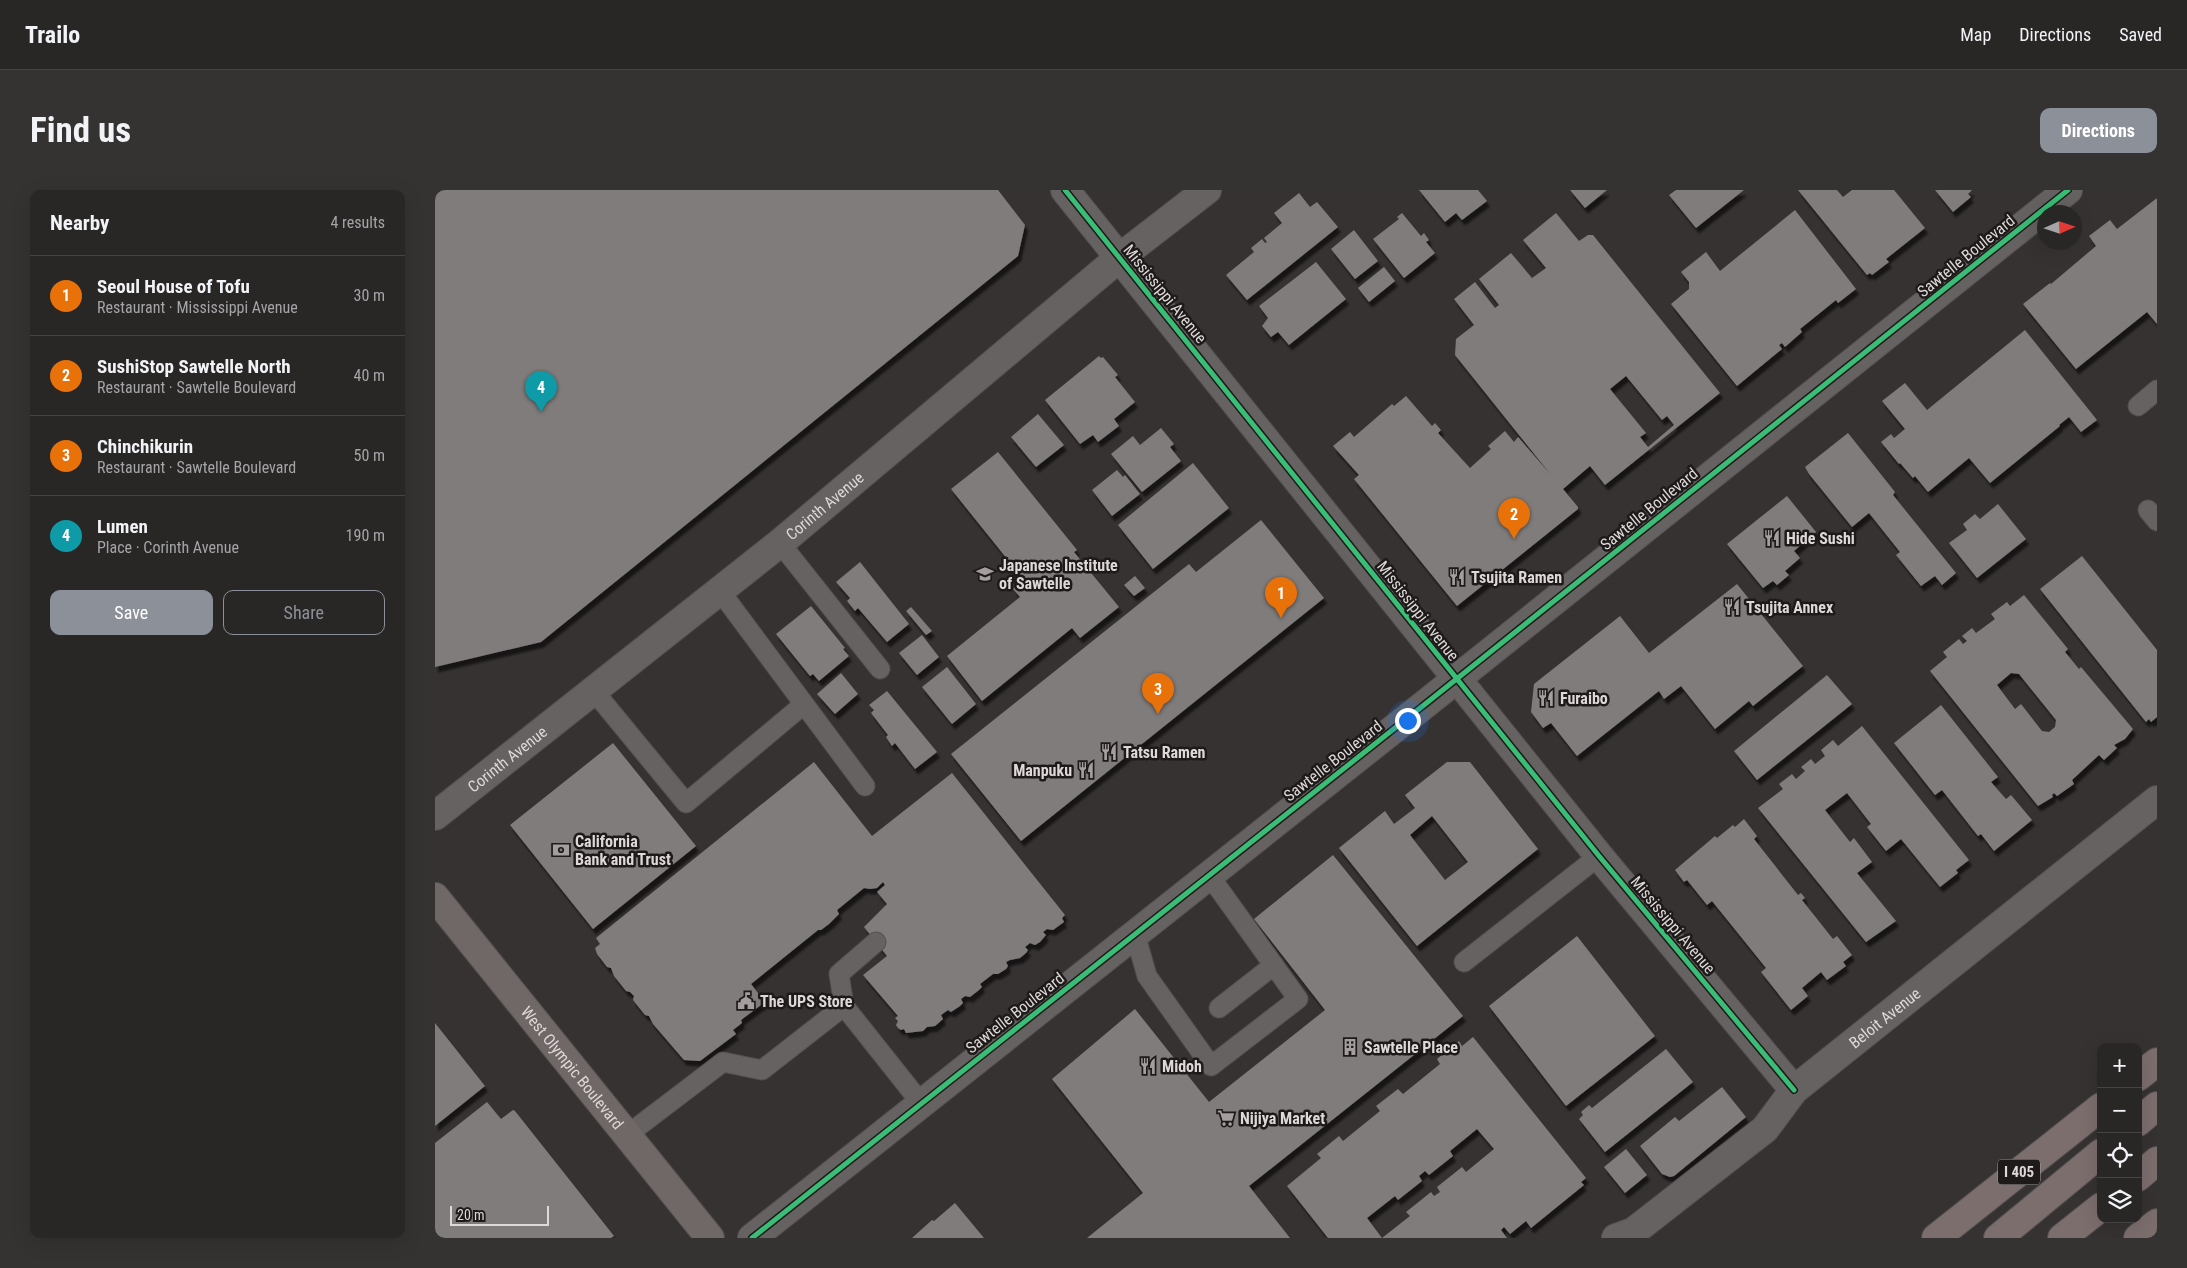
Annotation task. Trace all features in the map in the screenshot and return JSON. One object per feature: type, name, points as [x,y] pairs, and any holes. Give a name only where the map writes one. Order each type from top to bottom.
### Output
[{"type":"highway","points":[[2142,1073],[2157,1062]]},
{"type":"highway","points":[[2142,1119],[2157,1106]]},
{"type":"highway","name":"I 405","points":[[1936,1238],[2097,1109]]},
{"type":"highway","points":[[1998,1238],[2097,1156]]},
{"type":"highway","points":[[2142,1173],[2157,1162]]},
{"type":"highway","points":[[2062,1238],[2097,1210]]},
{"type":"highway","points":[[2138,1238],[2157,1223]]},
{"type":"main road","name":"West Olympic Boulevard","points":[[435,897],[710,1238]]},
{"type":"street","name":"Mississippi Avenue","points":[[1065,190],[1265,437],[1599,856],[1794,1090]]},
{"type":"street","name":"Corinth Avenue","points":[[435,816],[781,543],[1119,258],[1207,190]]},
{"type":"street","name":"Sawtelle Boulevard","points":[[752,1238],[1457,679],[2058,193]]},
{"type":"street","name":"Beloit Avenue","points":[[1616,1238],[1633,1232],[1765,1129],[1794,1090],[2157,800]]},
{"type":"lane","points":[[2138,406],[2157,390]]},
{"type":"lane","points":[[781,543],[880,668]]},
{"type":"lane","points":[[719,591],[865,786]]},
{"type":"lane","points":[[593,690],[686,803],[803,705]]},
{"type":"lane","points":[[1464,962],[1599,856]]},
{"type":"lane","points":[[1135,934],[1147,976],[1211,1066],[1298,999],[1209,875]]},
{"type":"lane","points":[[876,942],[839,974],[844,1006],[921,1103]]},
{"type":"lane","points":[[1219,1008],[1273,965]]},
{"type":"lane","points":[[627,1135],[723,1062],[762,1070],[844,1006]]},
{"type":"building","points":[[435,190],[998,190],[1025,225],[1018,256],[541,642],[435,667]]},
{"type":"building","points":[[1419,190],[1478,190],[1487,201],[1462,220],[1456,213],[1445,222]]},
{"type":"building","points":[[1570,190],[1607,190],[1585,208]]},
{"type":"building","points":[[1676,190],[1744,190],[1696,228],[1669,195]]},
{"type":"building","points":[[1798,190],[1837,190],[1843,197],[1852,190],[1894,190],[1925,228],[1886,259],[1889,262],[1872,275],[1870,273],[1867,275]]},
{"type":"building","points":[[1935,190],[1972,190],[1968,194],[1971,197],[1953,212]]},
{"type":"building","points":[[1299,193],[1310,207],[1317,202],[1338,227],[1247,300],[1226,275],[1254,252],[1251,248],[1262,239],[1265,243],[1267,242],[1264,238],[1282,223],[1274,213]]},
{"type":"building","points":[[2157,198],[2157,324],[2147,312],[2076,369],[2023,304],[2051,284],[2096,246],[2089,236],[2110,220],[2117,229]]},
{"type":"building","points":[[1795,210],[1856,289],[1838,303],[1836,300],[1800,329],[1802,332],[1785,347],[1782,343],[1779,345],[1782,349],[1737,386],[1671,304],[1689,289],[1689,282],[1681,272],[1706,252],[1720,271]]},
{"type":"building","points":[[1402,213],[1421,236],[1424,233],[1429,240],[1426,242],[1435,253],[1404,278],[1373,239],[1399,219],[1397,217]]},
{"type":"building","points":[[1556,213],[1579,241],[1588,235],[1593,235],[1720,393],[1605,485],[1590,466],[1563,489],[1578,509],[1457,606],[1354,479],[1359,475],[1333,446],[1350,432],[1354,437],[1392,404],[1394,406],[1406,396],[1432,426],[1435,423],[1441,430],[1438,433],[1470,468],[1491,449],[1488,446],[1505,431],[1514,442],[1518,437],[1551,475],[1455,355],[1456,339],[1474,325],[1454,299],[1475,282],[1495,308],[1499,305],[1479,279],[1511,253],[1532,278],[1546,268],[1523,240]],"holes":[[[1626,376],[1662,420],[1667,416],[1674,425],[1648,447],[1640,437],[1646,433],[1610,389]]]},
{"type":"building","points":[[1354,230],[1378,261],[1355,279],[1331,249]]},
{"type":"building","points":[[1316,262],[1346,299],[1289,345],[1278,332],[1271,337],[1262,326],[1268,318],[1259,306]]},
{"type":"building","points":[[1384,267],[1395,281],[1369,302],[1358,288]]},
{"type":"building","points":[[2025,330],[2097,420],[2081,432],[2069,417],[1990,483],[1969,458],[1928,492],[1915,476],[1913,478],[1899,464],[1881,442],[1891,434],[1894,438],[1905,429],[1882,401],[1905,383],[1927,410]]},
{"type":"building","points":[[1099,356],[1103,357],[1118,375],[1115,377],[1135,402],[1114,419],[1119,426],[1098,442],[1093,435],[1080,444],[1045,400]]},
{"type":"building","points":[[1038,414],[1064,445],[1036,467],[1011,437]]},
{"type":"building","points":[[1161,428],[1174,444],[1170,447],[1181,461],[1142,492],[1111,454],[1133,436],[1140,445]]},
{"type":"building","points":[[1848,433],[1895,492],[1893,495],[1956,573],[1942,585],[1935,576],[1921,586],[1896,555],[1900,552],[1869,513],[1852,527],[1809,474],[1805,467]]},
{"type":"building","points":[[998,452],[1077,550],[1074,552],[1119,607],[1080,638],[1072,628],[982,701],[947,656],[1020,597],[1013,589],[1024,580],[951,489]]},
{"type":"building","points":[[1193,463],[1229,508],[1153,569],[1118,525]]},
{"type":"building","points":[[1117,470],[1123,477],[1125,475],[1140,494],[1112,516],[1092,490]]},
{"type":"building","name":"Hide Sushi","points":[[1787,496],[1816,532],[1794,551],[1800,558],[1785,571],[1789,575],[1777,585],[1773,581],[1763,588],[1727,544]]},
{"type":"building","points":[[1998,504],[2026,539],[1977,578],[1949,543],[1967,530],[1963,524],[1975,514],[1980,519]]},
{"type":"building","points":[[1261,520],[1324,598],[1021,841],[951,754],[1189,564],[1196,572]]},
{"type":"building","points":[[2082,556],[2157,650],[2157,717],[2151,722],[2149,719],[2146,722],[2040,589]]},
{"type":"building","points":[[860,562],[909,624],[887,642],[858,608],[855,611],[847,601],[850,598],[836,582]]},
{"type":"building","points":[[1135,576],[1145,588],[1134,596],[1124,585]]},
{"type":"building","points":[[1737,584],[1803,666],[1753,706],[1749,701],[1715,729],[1681,686],[1664,699],[1659,691],[1577,756],[1551,723],[1543,728],[1531,712],[1534,684],[1620,616],[1649,653]]},
{"type":"building","points":[[2024,595],[2068,649],[2065,652],[2079,669],[2081,667],[2133,729],[2125,739],[2114,745],[2117,748],[2104,760],[2099,755],[2072,780],[2074,784],[2057,796],[2054,793],[2053,797],[2038,806],[1930,671],[1947,657],[1943,652],[1959,639],[1963,644],[1967,641],[1962,636],[1972,628],[1976,633],[1995,619],[1991,614],[2007,602],[2010,606]],"holes":[[[2011,673],[2019,674],[2056,720],[2055,727],[2049,732],[2042,731],[2021,704],[2015,709],[1997,685]]]},
{"type":"building","points":[[811,606],[845,648],[843,649],[849,656],[819,681],[813,674],[810,676],[776,634]]},
{"type":"building","points":[[911,607],[932,631],[926,635],[906,611]]},
{"type":"building","points":[[922,635],[939,657],[917,675],[899,653]]},
{"type":"building","points":[[947,667],[976,704],[952,724],[922,687]]},
{"type":"building","points":[[841,673],[858,694],[835,714],[817,694]]},
{"type":"building","points":[[1827,675],[1852,704],[1757,780],[1734,751]]},
{"type":"building","points":[[887,691],[937,752],[915,769],[895,743],[892,746],[886,737],[888,735],[871,713],[874,710],[869,705]]},
{"type":"building","points":[[1941,705],[1998,777],[1991,782],[2006,799],[2011,795],[2032,820],[1994,851],[1981,834],[1978,836],[1942,790],[1935,795],[1894,743]]},
{"type":"building","points":[[1862,726],[1969,860],[1956,870],[1958,873],[1940,887],[1901,839],[1886,851],[1867,827],[1871,824],[1847,793],[1825,810],[1850,842],[1854,838],[1872,862],[1857,873],[1896,921],[1866,942],[1758,808],[1783,789],[1779,784],[1792,774],[1796,779],[1805,771],[1801,767],[1811,759],[1815,764],[1825,756],[1821,750],[1833,740],[1838,746]]},
{"type":"building","points":[[613,743],[696,846],[593,929],[510,825]]},
{"type":"building","points":[[814,762],[872,836],[952,773],[1065,915],[1062,918],[1064,922],[1053,930],[1047,929],[1043,932],[1046,935],[1040,942],[1035,945],[1030,943],[1025,947],[1028,950],[1026,953],[1020,958],[1006,962],[1008,966],[1006,969],[998,974],[993,974],[980,984],[982,987],[970,997],[965,996],[961,999],[963,1003],[960,1006],[951,1012],[948,1010],[941,1015],[943,1019],[935,1026],[927,1027],[923,1031],[906,1033],[904,1029],[901,1030],[896,1025],[898,1021],[895,1018],[898,1016],[863,975],[887,956],[864,927],[887,904],[877,892],[885,885],[883,882],[877,888],[864,888],[837,910],[839,914],[829,924],[818,930],[751,984],[765,1002],[741,1020],[742,1023],[733,1030],[736,1034],[700,1061],[684,1060],[653,1024],[649,1016],[645,1015],[633,1000],[634,996],[626,991],[614,976],[611,968],[607,967],[597,954],[595,948],[600,944],[596,938]]},
{"type":"building","points":[[1447,762],[1470,762],[1538,849],[1417,946],[1339,848],[1385,811],[1394,824],[1415,808],[1405,795]],"holes":[[[1432,816],[1468,862],[1445,880],[1410,835]]]},
{"type":"building","points":[[1744,819],[1757,836],[1754,839],[1798,895],[1801,893],[1805,898],[1802,900],[1833,939],[1837,936],[1852,955],[1843,962],[1846,966],[1827,980],[1821,972],[1802,988],[1808,996],[1791,1010],[1761,972],[1766,968],[1712,901],[1707,905],[1687,880],[1684,882],[1675,870],[1715,836],[1717,838]]},
{"type":"building","name":"Sawtelle Place","points":[[1333,855],[1463,1016],[1249,1186],[1290,1238],[1087,1238],[1143,1193],[1052,1079],[1135,1009],[1209,1102],[1325,1010],[1254,919]]},
{"type":"building","points":[[1577,936],[1655,1036],[1566,1106],[1489,1006]]},
{"type":"building","points":[[435,1023],[485,1086],[435,1126]]},
{"type":"building","points":[[1473,1037],[1586,1178],[1581,1182],[1584,1185],[1531,1228],[1526,1221],[1510,1234],[1504,1227],[1501,1230],[1507,1238],[1382,1238],[1328,1238],[1287,1186],[1321,1158],[1317,1154],[1339,1136],[1343,1141],[1380,1111],[1376,1106],[1398,1089],[1403,1094],[1440,1064],[1437,1059],[1459,1041],[1462,1046]],"holes":[[[1477,1129],[1494,1149],[1466,1172],[1462,1167],[1437,1187],[1440,1192],[1434,1196],[1431,1192],[1406,1212],[1410,1216],[1382,1238],[1367,1218],[1395,1196],[1398,1200],[1422,1181],[1419,1176],[1425,1171],[1429,1175],[1453,1156],[1450,1151]]]},
{"type":"building","points":[[1666,1049],[1693,1082],[1605,1152],[1579,1119],[1583,1115],[1581,1112],[1589,1105],[1592,1108]]},
{"type":"building","points":[[1722,1087],[1746,1117],[1674,1176],[1670,1177],[1662,1174],[1640,1146],[1675,1117],[1679,1121]]},
{"type":"building","points":[[487,1102],[501,1119],[513,1110],[515,1111],[614,1236],[611,1238],[435,1238],[435,1143]]},
{"type":"building","points":[[1626,1149],[1647,1175],[1625,1193],[1604,1167]]},
{"type":"building","points":[[955,1203],[984,1238],[912,1238],[932,1220],[934,1221]]},
{"type":"cycle path","points":[[1065,190],[1599,856],[1794,1090]]},
{"type":"cycle path","points":[[752,1238],[1429,701],[2068,190]]},
{"type":"place","name":"Lumen","points":[[541,412]]},
{"type":"place","name":"Hide Sushi","points":[[1772,538]]},
{"type":"place","name":"SushiStop Sawtelle North","points":[[1514,539]]},
{"type":"place","name":"Japanese Institute of Sawtelle","points":[[985,574]]},
{"type":"place","name":"Tsujita Ramen","points":[[1457,577]]},
{"type":"place","name":"Tsujita Annex","points":[[1732,607]]},
{"type":"place","name":"Seoul House of Tofu","points":[[1281,618]]},
{"type":"place","name":"Furaibo","points":[[1546,698]]},
{"type":"place","name":"Chinchikurin","points":[[1158,714]]},
{"type":"place","name":"Tatsu Ramen","points":[[1109,752]]},
{"type":"place","name":"Manpuku","points":[[1086,770]]},
{"type":"place","name":"California Bank and Trust","points":[[561,850]]},
{"type":"place","name":"The UPS Store","points":[[746,1001]]},
{"type":"place","name":"Sawtelle Place","points":[[1350,1047]]},
{"type":"place","name":"Midoh","points":[[1148,1066]]},
{"type":"place","name":"Nijiya Market","points":[[1226,1118]]}]
